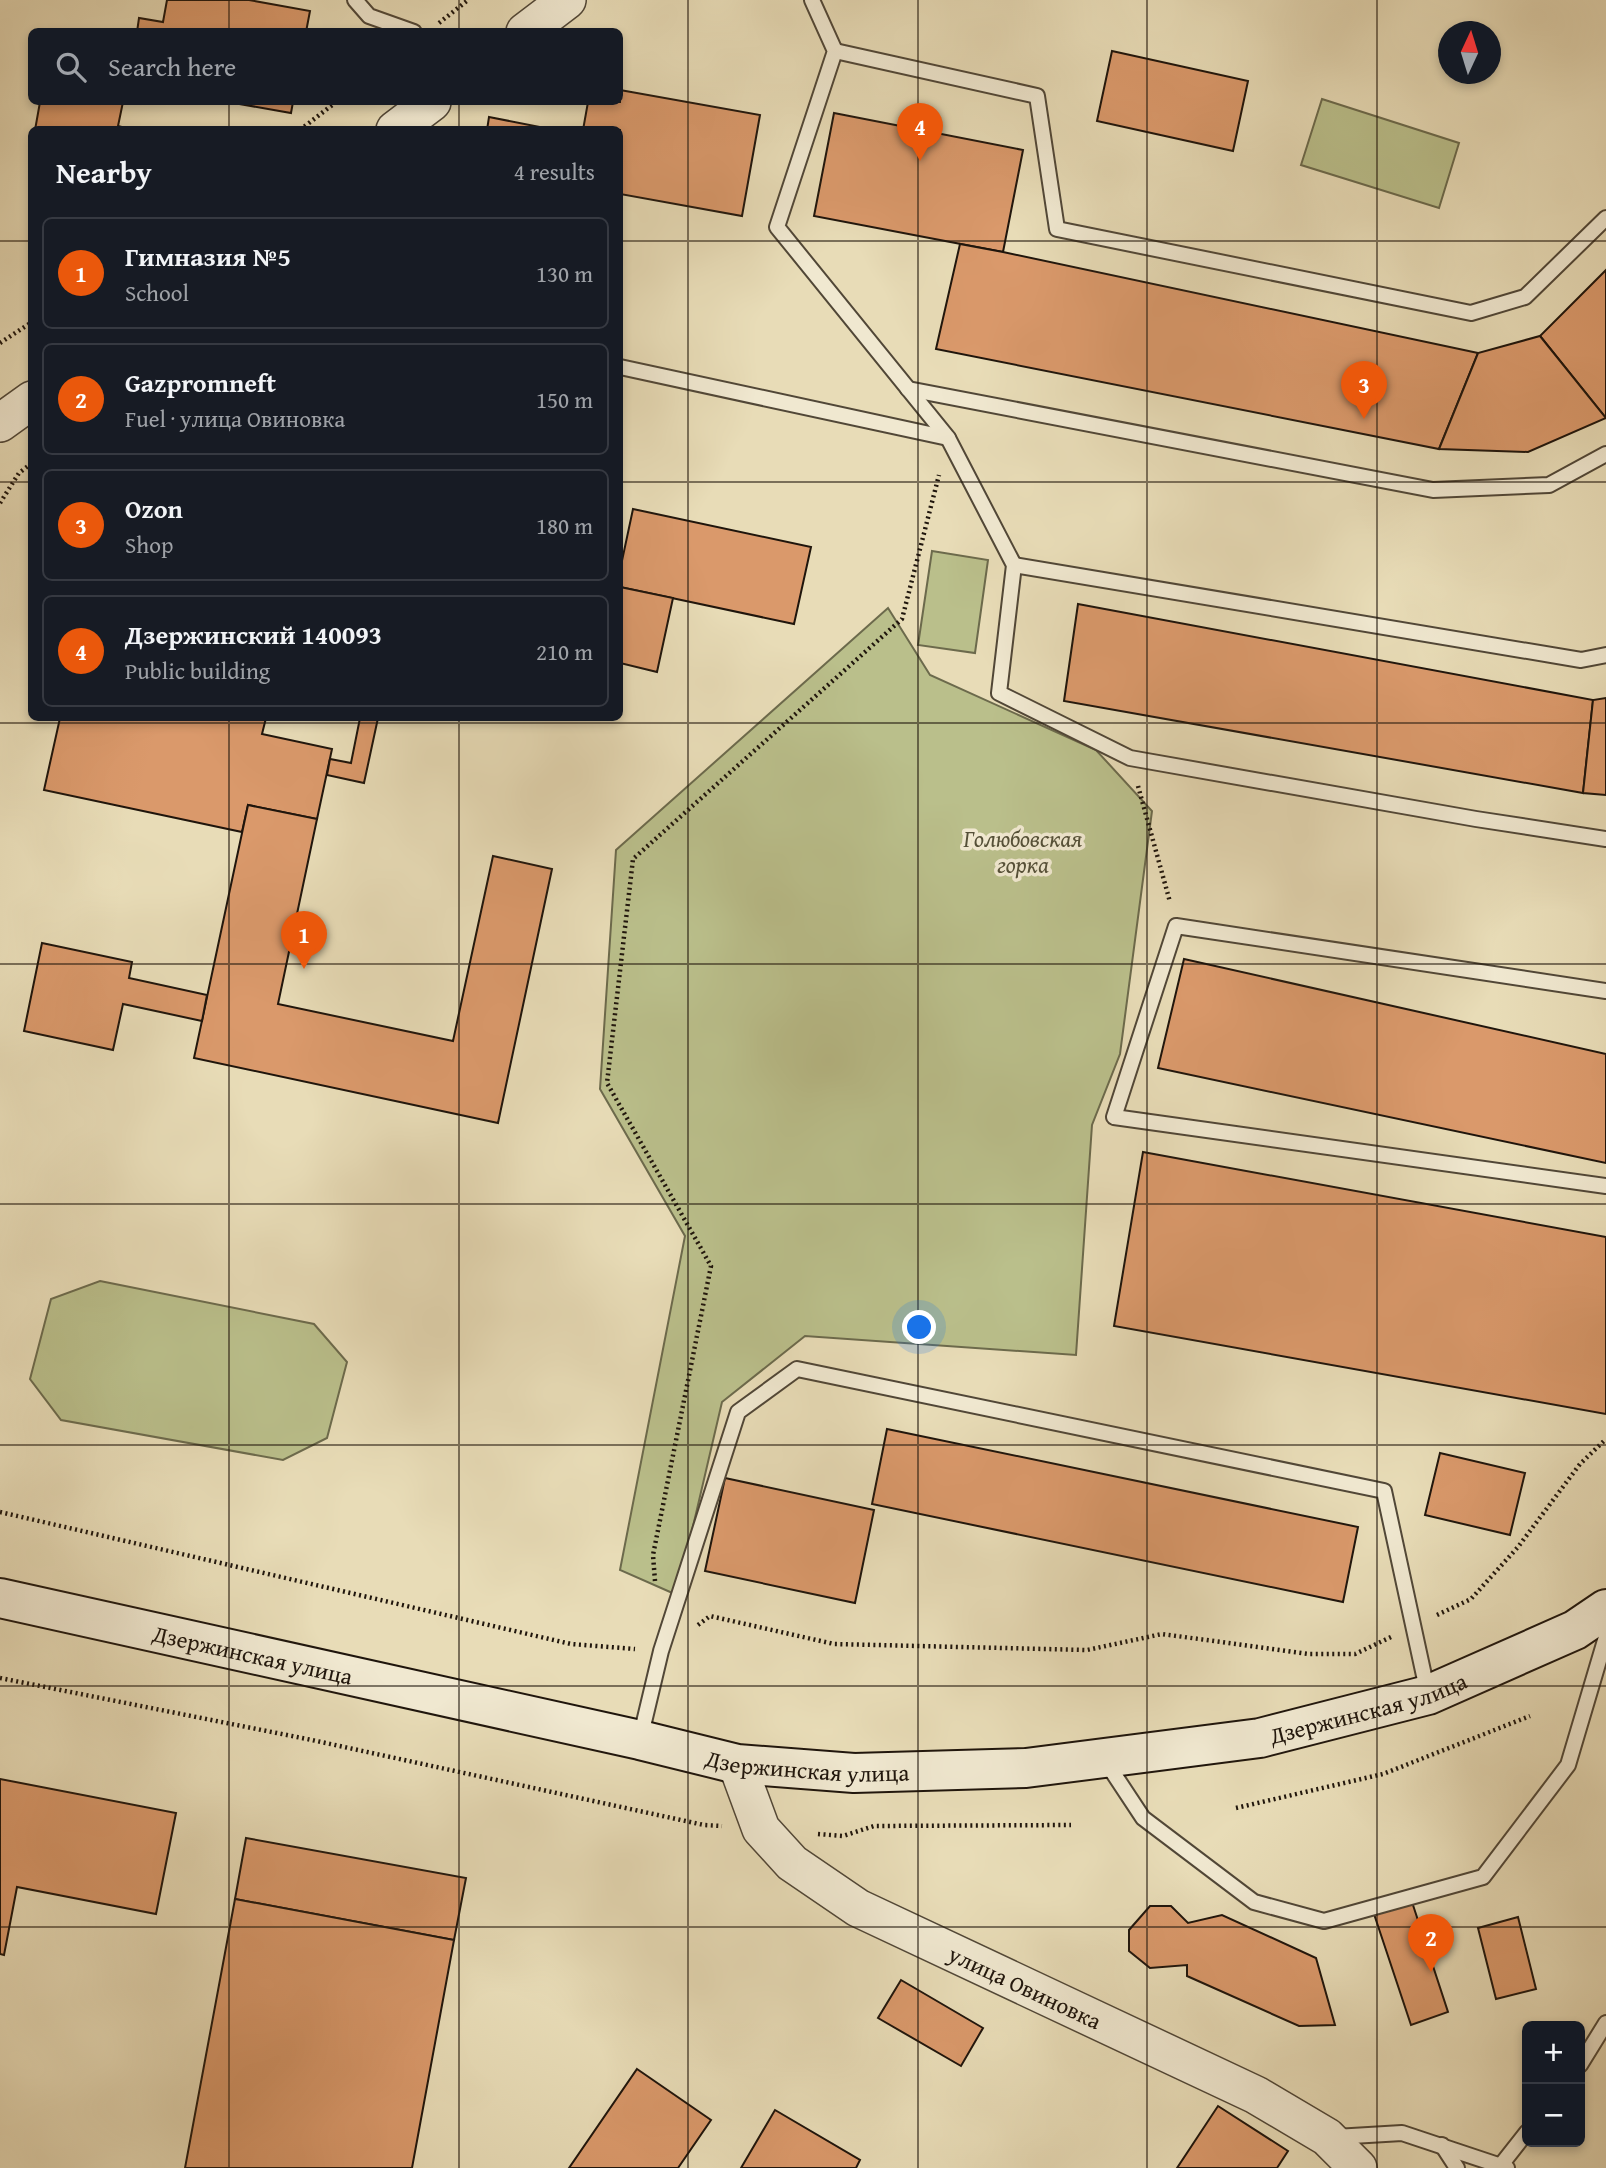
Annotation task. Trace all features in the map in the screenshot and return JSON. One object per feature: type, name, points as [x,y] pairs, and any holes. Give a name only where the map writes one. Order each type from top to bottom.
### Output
[{"type":"main road","name":"Дзержинская улица","points":[[0,1598],[737,1764],[854,1773],[1026,1769],[1260,1738],[1428,1695],[1575,1630],[1606,1609]]},
{"type":"street","points":[[530,28],[567,0]]},
{"type":"street","points":[[400,126],[428,105]]},
{"type":"street","points":[[0,423],[28,403]]},
{"type":"street","name":"улица Овиновка","points":[[737,1764],[761,1829],[792,1863],[858,1908],[1256,2095],[1326,2137],[1358,2168]]},
{"type":"lane","points":[[355,0],[369,16],[403,28]]},
{"type":"lane","points":[[812,0],[835,51],[777,227],[948,438],[1014,565],[999,693],[1130,758],[1463,817],[1606,839]]},
{"type":"lane","points":[[835,51],[1037,96],[1057,229],[1471,313],[1525,297],[1606,218]]},
{"type":"lane","points":[[623,368],[948,438]]},
{"type":"lane","points":[[908,389],[1433,490],[1549,485],[1606,454]]},
{"type":"lane","points":[[1014,565],[1581,660],[1606,655]]},
{"type":"lane","points":[[1606,991],[1176,926],[1114,1117],[1606,1186]]},
{"type":"lane","points":[[640,1740],[661,1651],[738,1412],[797,1368],[1384,1491],[1428,1695]]},
{"type":"lane","points":[[1104,1758],[1143,1818],[1254,1902],[1324,1921],[1483,1877],[1568,1765],[1606,1637]]},
{"type":"lane","points":[[1585,2058],[1606,2023]]},
{"type":"lane","points":[[1326,2137],[1402,2133],[1504,2166],[1522,2139]]},
{"type":"lane","points":[[1442,2146],[1457,2168]]},
{"type":"path","points":[[438,24],[468,0]]},
{"type":"path","points":[[305,126],[332,105]]},
{"type":"path","points":[[0,343],[28,325]]},
{"type":"path","points":[[655,1582],[653,1555],[711,1266],[607,1083],[633,859],[902,619],[948,438]]},
{"type":"path","points":[[0,503],[19,473],[28,466]]},
{"type":"path","points":[[1130,758],[1176,926]]},
{"type":"path","points":[[0,1512],[571,1644],[661,1651],[710,1616],[834,1644],[1087,1650],[1163,1634],[1308,1654],[1355,1654],[1471,1599],[1518,1546],[1580,1464],[1606,1439]]},
{"type":"path","points":[[0,1678],[312,1740],[704,1825],[843,1836],[874,1826],[1071,1825]]},
{"type":"path","points":[[1236,1808],[1383,1774],[1531,1716]]},
{"type":"green space","points":[[1322,99],[1459,143],[1439,208],[1301,165]]},
{"type":"green space","points":[[932,551],[988,560],[975,653],[918,645]]},
{"type":"green space","name":"Голюбовская горка","points":[[888,608],[930,675],[1096,750],[1152,811],[1120,1054],[1092,1125],[1076,1355],[805,1336],[722,1402],[677,1595],[620,1570],[685,1236],[600,1089],[616,850]]},
{"type":"green space","points":[[100,1281],[314,1324],[347,1362],[327,1438],[283,1460],[61,1420],[30,1379],[51,1299]]},
{"type":"building","points":[[167,0],[249,0],[310,11],[307,28],[138,28],[139,18],[163,22]]},
{"type":"building","points":[[1112,51],[1248,81],[1233,151],[1097,121]]},
{"type":"building","points":[[623,91],[760,115],[742,216],[623,195],[623,126],[584,126],[587,105],[623,105]]},
{"type":"building","points":[[39,105],[122,105],[118,126],[36,126]]},
{"type":"building","points":[[245,105],[292,105],[291,113]]},
{"type":"building","points":[[834,113],[1023,150],[1003,252],[814,216]]},
{"type":"building","points":[[489,117],[535,126],[488,126]]},
{"type":"building","points":[[960,244],[1478,353],[1439,449],[936,349]]},
{"type":"building","points":[[1606,270],[1606,418],[1540,336]]},
{"type":"building","points":[[1540,336],[1606,418],[1528,452],[1439,449],[1478,353]]},
{"type":"building","points":[[633,509],[811,547],[794,624],[623,588],[623,556]]},
{"type":"building","points":[[623,588],[673,598],[657,672],[623,664]]},
{"type":"building","points":[[1078,604],[1593,700],[1583,793],[1064,701]]},
{"type":"building","points":[[1606,698],[1606,795],[1583,793],[1593,700]]},
{"type":"building","points":[[59,721],[265,721],[262,734],[332,749],[317,819],[248,805],[242,832],[44,790]]},
{"type":"building","points":[[359,721],[377,721],[364,783],[327,775],[330,759],[351,763]]},
{"type":"building","points":[[248,805],[317,819],[278,1004],[453,1041],[493,856],[552,869],[498,1123],[194,1058]]},
{"type":"building","points":[[42,943],[132,962],[129,978],[207,995],[202,1021],[123,1004],[113,1050],[24,1031]]},
{"type":"building","points":[[1184,959],[1606,1054],[1606,1163],[1158,1068]]},
{"type":"building","points":[[1143,1152],[1606,1237],[1606,1414],[1114,1326]]},
{"type":"building","points":[[887,1429],[1358,1527],[1343,1602],[872,1504]]},
{"type":"building","points":[[1440,1453],[1525,1473],[1510,1535],[1425,1515]]},
{"type":"building","points":[[725,1478],[874,1510],[855,1603],[705,1571]]},
{"type":"building","points":[[0,1779],[176,1813],[156,1914],[17,1887],[4,1955],[0,1954]]},
{"type":"building","points":[[246,1838],[466,1878],[454,1940],[235,1899]]},
{"type":"building","points":[[235,1899],[454,1940],[412,2168],[185,2168]]},
{"type":"building","points":[[1412,1902],[1448,2012],[1411,2025],[1374,1914]]},
{"type":"building","points":[[1150,1906],[1171,1906],[1188,1923],[1222,1915],[1316,1958],[1335,2025],[1299,2026],[1187,1976],[1187,1965],[1150,1968],[1129,1951],[1129,1930]]},
{"type":"building","points":[[1518,1917],[1536,1989],[1496,1999],[1478,1928]]},
{"type":"building","points":[[901,1980],[983,2028],[961,2066],[878,2018]]},
{"type":"building","points":[[637,2069],[711,2120],[678,2168],[569,2168]]},
{"type":"building","points":[[1218,2106],[1288,2151],[1277,2168],[1177,2168]]},
{"type":"building","points":[[775,2110],[860,2160],[856,2168],[741,2168]]},
{"type":"place","name":"Дзержинский 140093","points":[[920,161]]},
{"type":"place","name":"Ozon","points":[[1364,419]]},
{"type":"place","name":"Гимназия №5","points":[[304,969]]},
{"type":"place","name":"Gazpromneft","points":[[1431,1972]]}]
